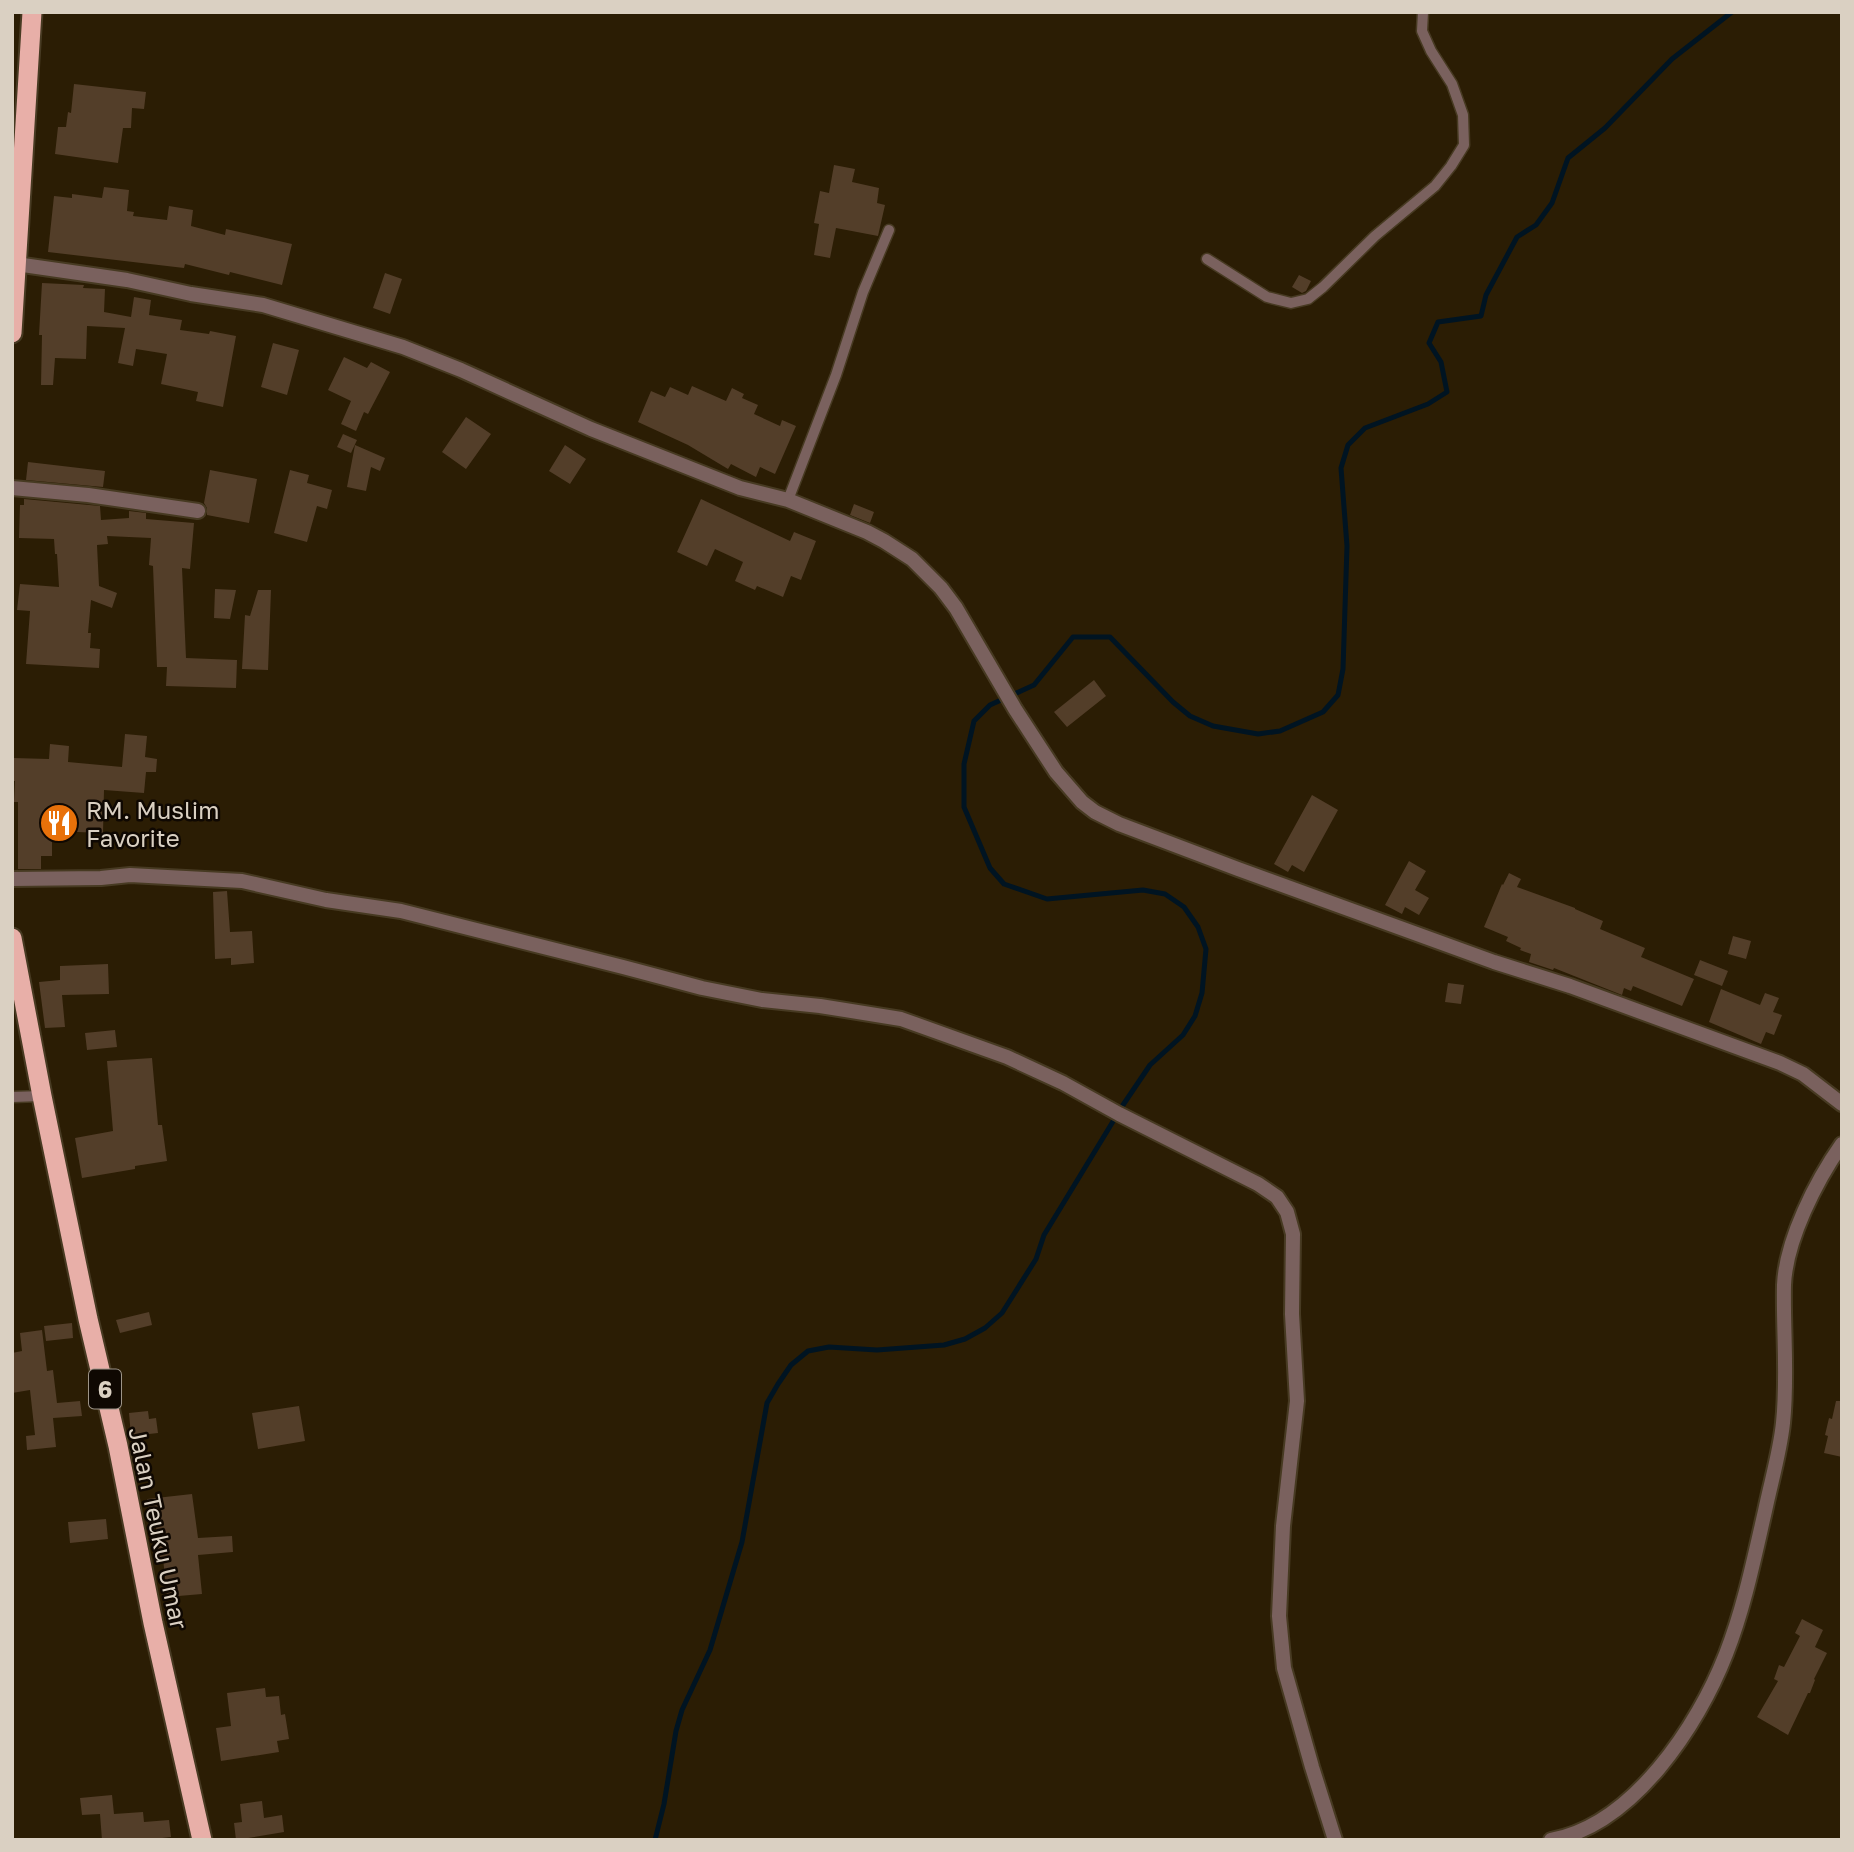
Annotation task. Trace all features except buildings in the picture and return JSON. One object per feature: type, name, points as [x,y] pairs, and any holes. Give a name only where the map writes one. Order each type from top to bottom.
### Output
[{"type":"highway","points":[[12,333],[33,12]]},
{"type":"highway","name":"Jalan Teuku Umar","points":[[12,938],[16,978],[88,1320],[118,1446],[153,1623],[202,1840]]},
{"type":"street","points":[[16,264],[127,280],[191,294],[263,305],[306,317],[427,356],[591,429],[740,488],[788,500],[884,541],[912,559],[956,608],[1015,709],[1056,772],[1082,802],[1095,812],[1119,824],[1250,873],[1780,1063],[1803,1074],[1842,1104]]},
{"type":"street","points":[[12,488],[88,495],[198,512]]},
{"type":"street","points":[[12,879],[130,875],[242,881],[326,900],[401,911],[702,988],[762,1000],[901,1019],[1007,1058],[1063,1083],[1258,1184],[1277,1198],[1287,1212],[1293,1234],[1292,1314],[1297,1401],[1283,1526],[1279,1616],[1284,1668],[1335,1840]]},
{"type":"street","points":[[1551,1840],[1576,1833],[1601,1819],[1641,1788],[1675,1748],[1706,1698],[1726,1654],[1751,1572],[1783,1424],[1784,1282],[1792,1245],[1809,1200],[1826,1167],[1842,1144]]},
{"type":"lane","points":[[1207,258],[1267,298],[1291,303],[1308,299],[1374,236],[1435,186],[1464,145],[1463,115],[1452,84],[1422,31],[1423,12]]},
{"type":"lane","points":[[788,500],[836,375],[863,292],[890,230]]},
{"type":"lane","points":[[12,1097],[42,1096]]},
{"type":"waterway","points":[[655,1840],[676,1731],[682,1710],[710,1650],[742,1542],[767,1403],[778,1384],[791,1365],[808,1351],[829,1347],[877,1350],[944,1345],[965,1339],[985,1328],[1002,1313],[1036,1259],[1044,1235],[1123,1105],[1150,1065],[1183,1035],[1195,1016],[1202,993],[1206,949],[1198,927],[1184,907],[1165,894],[1143,890],[1047,899],[1004,884],[990,868],[964,807],[964,764],[974,721],[990,705],[1034,685],[1073,637],[1110,637],[1173,702],[1190,716],[1213,726],[1258,734],[1280,731],[1323,712],[1338,695],[1343,669],[1347,546],[1341,468],[1348,445],[1365,428],[1428,404],[1447,392],[1441,362],[1429,343],[1438,322],[1481,316],[1486,295],[1517,237],[1536,225],[1552,203],[1568,158],[1605,128],[1672,59],[1732,12]]},
{"type":"place","name":"RM. Muslim Favorite","points":[[59,823]]}]
